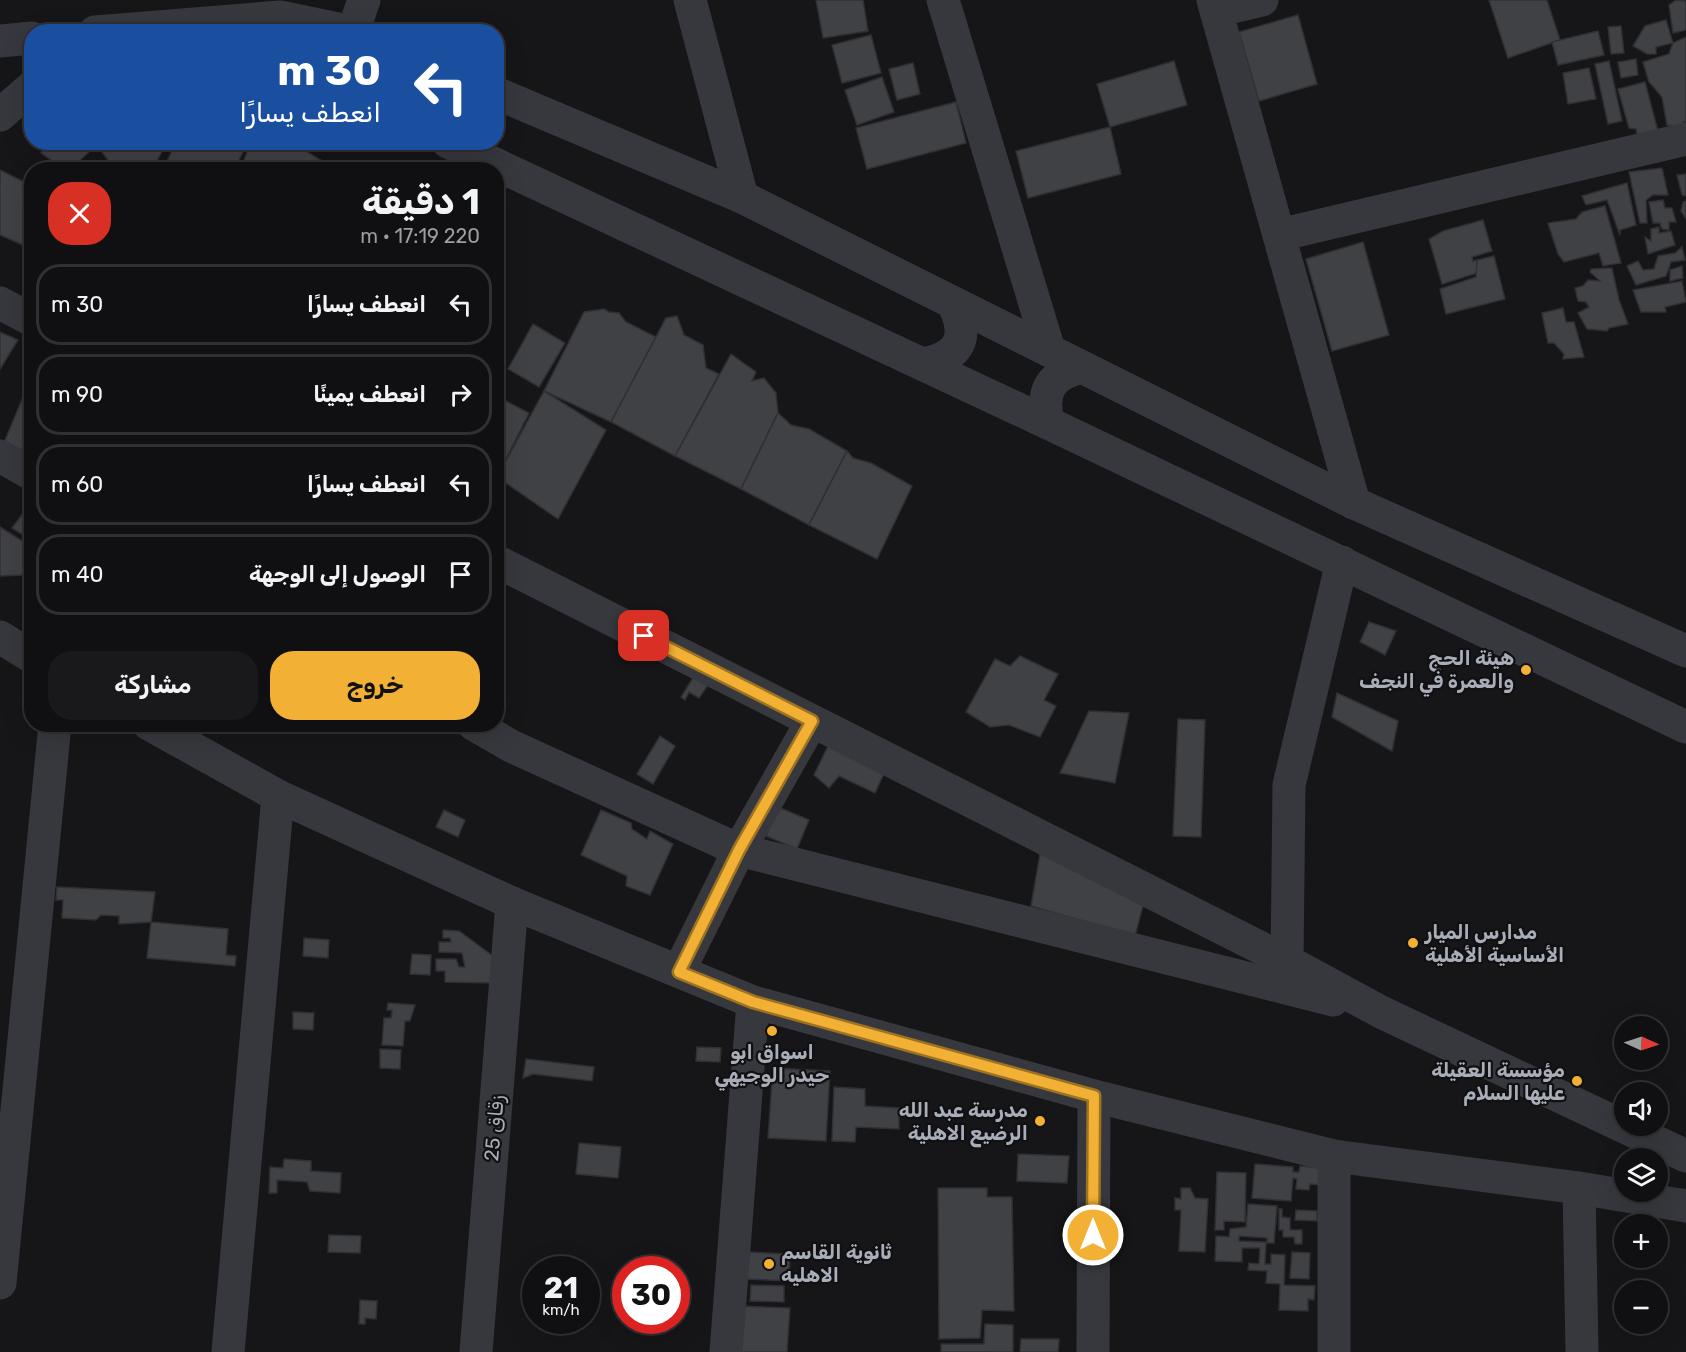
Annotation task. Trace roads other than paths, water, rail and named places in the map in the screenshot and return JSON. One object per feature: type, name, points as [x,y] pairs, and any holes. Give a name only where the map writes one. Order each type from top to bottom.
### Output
[{"type":"street","points":[[355,24],[364,0]]},
{"type":"street","points":[[690,0],[742,197]]},
{"type":"street","points":[[943,0],[1049,350]]},
{"type":"street","points":[[1262,0],[1214,5],[1354,503]]},
{"type":"street","points":[[219,24],[279,17],[313,24]]},
{"type":"street","points":[[0,41],[24,39]]},
{"type":"street","points":[[0,115],[24,94]]},
{"type":"street","points":[[504,96],[742,197],[1354,503],[1686,651]]},
{"type":"street","points":[[1279,235],[1686,139]]},
{"type":"street","points":[[465,150],[491,162]]},
{"type":"street","points":[[504,168],[1048,423],[1686,727]]},
{"type":"street","points":[[0,303],[24,316]]},
{"type":"street","points":[[922,364],[944,360],[959,345],[963,323],[953,303]]},
{"type":"street","points":[[1048,423],[1044,404],[1050,385],[1064,372],[1082,367]]},
{"type":"street","points":[[0,456],[24,470]]},
{"type":"street","points":[[1287,961],[1289,785],[1342,562]]},
{"type":"street","points":[[504,565],[1287,961],[1381,1012],[1686,1156]]},
{"type":"street","points":[[0,637],[24,652]]},
{"type":"street","points":[[679,972],[739,850],[812,721]]},
{"type":"street","points":[[0,1283],[54,732]]},
{"type":"street","points":[[163,732],[278,796],[512,903],[753,1002],[1094,1096],[1334,1156],[1579,1188],[1686,1206]]},
{"type":"street","points":[[487,732],[511,746],[739,850],[1381,1012]]},
{"type":"street","points":[[228,1352],[278,796]]},
{"type":"street","name":"زقاق 25","points":[[476,1352],[512,903]]},
{"type":"street","points":[[726,1352],[753,1002]]},
{"type":"street","points":[[1093,1352],[1094,1096]]},
{"type":"street","points":[[1334,1156],[1334,1352]]},
{"type":"street","points":[[1579,1188],[1582,1352]]},
{"type":"place","name":"هيئة الحج والعمرة في النجف","points":[[1526,670]]},
{"type":"place","name":"مدارس الميار الأساسية الأهلية","points":[[1413,943]]},
{"type":"place","name":"اسواق ابو حيدر الوجيهي","points":[[772,1031]]},
{"type":"place","name":"مؤسسة العقيلة عليها السلام","points":[[1577,1081]]},
{"type":"place","name":"مدرسة عبد الله الرضيع الاهلية","points":[[1040,1121]]},
{"type":"place","name":"ثانوية القاسم الاهليه","points":[[769,1264]]}]
